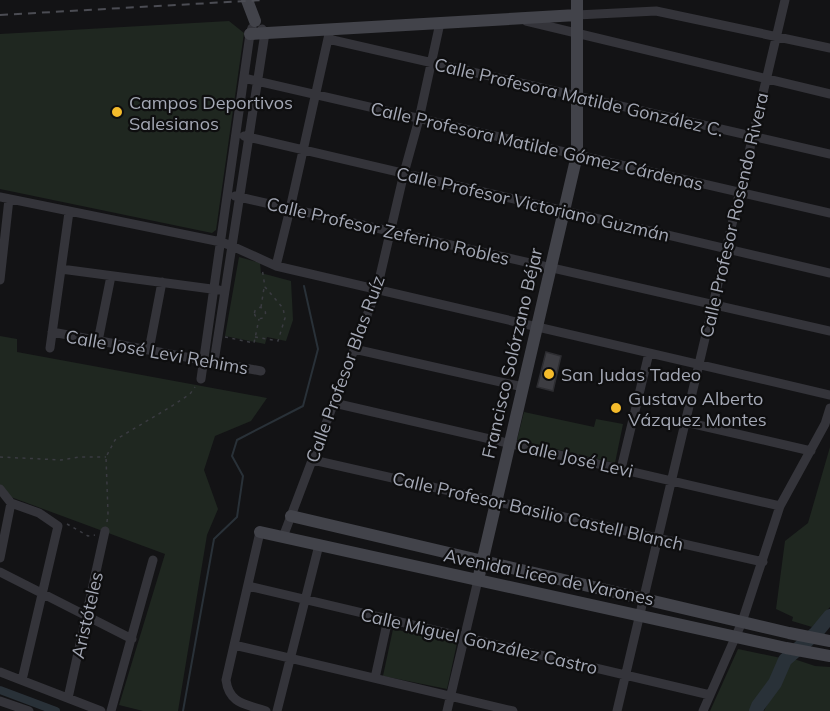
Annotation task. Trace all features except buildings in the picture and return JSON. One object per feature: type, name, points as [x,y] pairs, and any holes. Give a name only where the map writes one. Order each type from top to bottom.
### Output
[{"type":"street","points":[[214,362],[265,33],[255,21],[247,0]]},
{"type":"street","name":"Francisco Solórzano Béjar","points":[[447,711],[577,155],[577,0]]},
{"type":"street","name":"Calle Profesor Rosendo Rivera","points":[[617,711],[784,0]]},
{"type":"street","points":[[250,34],[329,34],[440,23],[656,10],[830,48]]},
{"type":"street","points":[[517,18],[830,94]]},
{"type":"street","points":[[201,379],[250,34],[255,21]]},
{"type":"street","name":"Calle Profesor Blas Ruíz","points":[[283,537],[377,289],[440,23]]},
{"type":"street","points":[[276,266],[329,34]]},
{"type":"street","name":"Calle Profesora Matilde González C.","points":[[329,34],[432,63],[830,154]]},
{"type":"street","name":"Calle Profesora Matilde Gómez Cárdenas","points":[[244,78],[830,213]]},
{"type":"street","name":"Calle Profesor Victoriano Guzmán","points":[[236,134],[830,273]]},
{"type":"street","name":"Calle Profesor Zeferino Robles","points":[[227,194],[830,331]]},
{"type":"street","points":[[0,280],[5,198],[221,242],[276,266],[830,395]]},
{"type":"street","points":[[50,348],[69,212]]},
{"type":"street","points":[[61,269],[225,291]]},
{"type":"street","points":[[98,341],[111,276]]},
{"type":"street","points":[[149,350],[162,282]]},
{"type":"street","name":"Calle José Levi Rehims","points":[[52,333],[261,371]]},
{"type":"street","points":[[354,349],[522,387]]},
{"type":"street","points":[[621,469],[649,353]]},
{"type":"street","name":"Calle José Levi","points":[[334,403],[780,506]]},
{"type":"street","points":[[703,711],[742,622],[780,506],[825,424],[830,408]]},
{"type":"street","points":[[685,423],[811,451]]},
{"type":"street","name":"Calle Profesor Basilio Castell Blanch","points":[[313,460],[763,562]]},
{"type":"street","points":[[0,489],[11,503],[39,513],[58,526],[22,680]]},
{"type":"street","points":[[0,558],[11,503]]},
{"type":"street","name":"Avenida Liceo de Varones","points":[[291,516],[829,641]]},
{"type":"street","name":"Aristóteles","points":[[68,698],[105,531]]},
{"type":"street","points":[[260,532],[226,680],[227,689],[238,702],[266,711]]},
{"type":"street","name":"Avenida Liceo de Varones","points":[[260,532],[827,656]]},
{"type":"street","points":[[277,711],[319,545]]},
{"type":"street","points":[[111,711],[153,560]]},
{"type":"street","points":[[0,572],[132,639]]},
{"type":"street","name":"Calle Miguel González Castro","points":[[248,586],[710,695]]},
{"type":"street","points":[[375,678],[388,619]]},
{"type":"street","points":[[234,645],[513,711]]},
{"type":"street","points":[[0,672],[101,711]]},
{"type":"street","points":[[0,701],[29,711]]},
{"type":"path","points":[[261,262],[265,287],[261,308]]},
{"type":"path","points":[[255,337],[278,341],[285,318],[283,308],[265,287]]},
{"type":"path","points":[[219,336],[254,343],[259,319],[265,314],[261,308]]},
{"type":"path","points":[[259,319],[254,313],[261,308]]},
{"type":"path","points":[[58,526],[67,524],[88,536],[105,531],[108,513],[106,457],[115,440],[190,394],[201,379]]},
{"type":"path","points":[[0,457],[61,460],[106,457]]},
{"type":"shaded area","name":"Campos Deportivos Salesianos","points":[[229,21],[244,33],[216,230],[212,233],[0,189],[0,34]]},
{"type":"shaded area","points":[[239,257],[260,263],[261,273],[291,281],[293,320],[286,341],[267,337],[265,344],[225,336]]},
{"type":"shaded area","points":[[0,336],[17,339],[17,352],[267,398],[251,421],[215,436],[204,470],[218,509],[207,535],[178,711],[143,711],[119,705],[165,554],[0,493]]},
{"type":"shaded area","points":[[524,412],[594,427],[596,419],[623,424],[615,463],[517,440]]},
{"type":"shaded area","points":[[830,447],[830,607],[812,627],[792,621],[793,617],[776,609],[785,541],[808,523]]},
{"type":"shaded area","points":[[393,629],[457,643],[447,689],[383,676]]},
{"type":"shaded area","points":[[738,649],[781,658],[775,677],[757,698],[750,711],[710,711]]},
{"type":"shaded area","points":[[791,658],[815,666],[830,667],[830,711],[764,711]]},
{"type":"waterway","points":[[183,711],[214,539],[237,517],[243,476],[232,456],[237,440],[303,406],[318,349],[304,286]]},
{"type":"waterway","points":[[756,711],[775,683],[785,660],[816,633],[830,616]]},
{"type":"waterway","points":[[0,690],[56,711]]},
{"type":"railway","points":[[0,15],[263,0]]},
{"type":"place","name":"Campos Deportivos Salesianos","points":[[117,112]]},
{"type":"place","name":"San Judas Tadeo","points":[[549,374]]},
{"type":"place","name":"Gustavo Alberto Vázquez Montes","points":[[616,408]]}]
